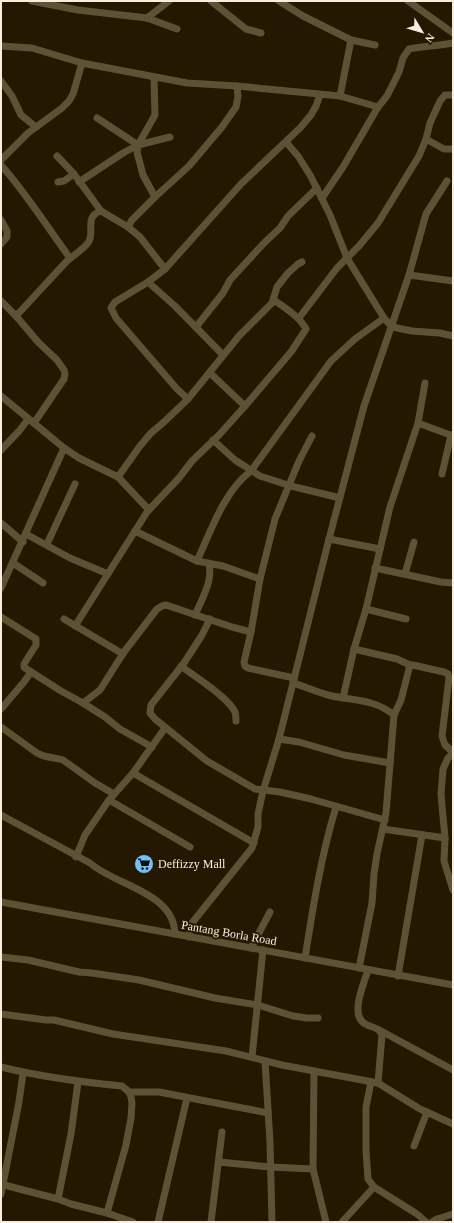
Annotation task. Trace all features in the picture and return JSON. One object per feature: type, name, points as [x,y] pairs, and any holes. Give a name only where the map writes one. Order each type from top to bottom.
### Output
[{"type":"street","points":[[32,1],[78,10],[147,18],[177,28]]},
{"type":"street","points":[[147,18],[169,1]]},
{"type":"street","points":[[211,1],[246,29],[261,33]]},
{"type":"street","points":[[279,1],[303,16],[351,40],[375,45]]},
{"type":"street","points":[[408,1],[453,33]]},
{"type":"street","points":[[340,96],[351,40]]},
{"type":"street","points":[[322,198],[344,167],[378,107],[387,96],[399,72],[403,58],[410,49],[425,45],[433,46],[453,43]]},
{"type":"street","points":[[1,46],[32,48],[82,63],[187,83],[237,86],[340,96],[378,107]]},
{"type":"street","points":[[1,160],[36,126],[62,108],[68,101],[73,94],[82,63]]},
{"type":"street","points":[[154,77],[154,115],[138,145],[137,152],[143,175],[155,197]]},
{"type":"street","points":[[1,81],[12,96],[21,115],[36,126]]},
{"type":"street","points":[[128,227],[132,220],[155,197],[189,166],[222,127],[236,107],[238,96],[237,86]]},
{"type":"street","points":[[299,318],[337,268],[378,223],[410,173],[426,140],[430,123],[440,100],[445,95],[453,94]]},
{"type":"street","points":[[188,399],[116,318],[111,308],[115,302],[148,282],[165,269],[241,184],[286,142],[311,115],[320,95]]},
{"type":"street","points":[[97,118],[138,145]]},
{"type":"street","points":[[79,182],[138,145],[170,137]]},
{"type":"street","points":[[426,140],[444,149],[453,149]]},
{"type":"street","points":[[286,142],[298,156],[317,188],[347,258],[384,318],[392,327],[453,336]]},
{"type":"street","points":[[57,156],[74,174],[102,211],[128,227],[140,237],[165,269]]},
{"type":"street","points":[[1,165],[24,192],[70,258]]},
{"type":"street","points":[[58,182],[64,181],[74,174]]},
{"type":"street","points":[[189,937],[192,923],[252,848],[254,843],[258,827],[258,814],[263,790],[279,739],[364,406],[409,275],[426,214],[447,181]]},
{"type":"street","points":[[196,327],[223,294],[230,280],[280,228],[288,216],[317,188]]},
{"type":"street","points":[[16,316],[70,258],[89,242],[91,219],[97,213],[102,211]]},
{"type":"street","points":[[1,220],[7,231],[7,237],[1,244]]},
{"type":"street","points":[[118,477],[147,437],[188,399],[239,336],[274,300],[277,287],[288,273],[302,262]]},
{"type":"street","points":[[409,275],[453,281]]},
{"type":"street","points":[[148,282],[224,355]]},
{"type":"street","points":[[1,300],[38,342],[57,360],[65,374],[64,378],[31,421],[1,450]]},
{"type":"street","points":[[75,626],[149,510],[179,478],[192,461],[245,406],[291,352],[303,335],[306,329],[299,318],[274,300]]},
{"type":"street","points":[[197,561],[229,496],[242,477],[250,471],[331,361],[355,339],[384,318]]},
{"type":"street","points":[[210,373],[245,406]]},
{"type":"street","points":[[343,698],[390,507],[418,423],[425,382]]},
{"type":"street","points":[[1,396],[64,448],[79,458],[118,477],[149,510]]},
{"type":"street","points":[[418,423],[452,436],[442,474]]},
{"type":"street","points":[[312,436],[275,519],[260,579],[244,662],[245,666],[293,681],[327,695],[370,702],[394,715]]},
{"type":"street","points":[[213,440],[235,460],[260,476],[289,486],[340,498]]},
{"type":"street","points":[[1,588],[64,448]]},
{"type":"street","points":[[47,544],[75,484]]},
{"type":"street","points":[[1,523],[23,542]]},
{"type":"street","points":[[135,531],[197,561],[223,566],[260,579]]},
{"type":"street","points":[[26,534],[47,544],[70,558],[108,574]]},
{"type":"street","points":[[329,539],[380,549]]},
{"type":"street","points":[[404,574],[414,542]]},
{"type":"street","points":[[13,563],[43,583]]},
{"type":"street","points":[[195,615],[210,580],[210,564]]},
{"type":"street","points":[[375,568],[441,582],[453,582]]},
{"type":"street","points":[[83,703],[100,690],[123,654],[158,609],[162,606],[166,605],[251,632]]},
{"type":"street","points":[[366,609],[406,619]]},
{"type":"street","points":[[1,617],[36,639],[36,645],[24,666],[61,691],[105,717],[120,729],[152,747]]},
{"type":"street","points":[[64,619],[123,654]]},
{"type":"street","points":[[210,619],[202,635],[181,666],[151,705],[150,713],[155,720],[207,761],[254,789],[280,792],[385,820]]},
{"type":"street","points":[[354,649],[397,659],[410,665],[413,664],[448,674],[449,678],[442,736],[445,745],[453,752],[448,758],[443,769],[441,794],[444,861],[453,890]]},
{"type":"street","points":[[359,968],[372,903],[377,854],[385,820],[389,791],[394,715],[401,700],[410,665]]},
{"type":"street","points":[[181,666],[219,695],[236,713],[236,721]]},
{"type":"street","points":[[1,709],[31,672]]},
{"type":"street","points":[[1,727],[42,756],[63,760],[111,797],[190,847]]},
{"type":"street","points":[[76,856],[85,835],[111,797],[133,773],[165,728]]},
{"type":"street","points":[[279,739],[299,742],[344,755],[390,763]]},
{"type":"street","points":[[133,773],[254,843]]},
{"type":"street","points":[[305,958],[313,905],[336,807]]},
{"type":"street","points":[[1,815],[90,863],[98,870],[135,888],[164,907],[173,920],[175,934]]},
{"type":"street","points":[[383,829],[444,838]]},
{"type":"street","points":[[398,976],[422,835]]},
{"type":"street","name":"Pantang Borla Road","points":[[1,902],[453,985]]},
{"type":"street","points":[[250,948],[270,912]]},
{"type":"street","points":[[252,1057],[264,950]]},
{"type":"street","points":[[1,957],[28,960],[79,972],[139,980],[215,998],[258,1005],[293,1016],[318,1018]]},
{"type":"street","points":[[368,970],[357,1004],[358,1016],[365,1024],[381,1031],[453,1070]]},
{"type":"street","points":[[1,1014],[64,1022],[113,1034],[213,1049],[282,1065],[374,1083],[427,1112],[453,1124]]},
{"type":"street","points":[[381,1031],[382,1035],[374,1083],[366,1107],[368,1179],[374,1187],[417,1214],[426,1222]]},
{"type":"street","points":[[264,1061],[268,1113],[272,1222]]},
{"type":"street","points":[[1,1067],[23,1073],[78,1082],[122,1086],[129,1092],[132,1103],[126,1146],[106,1213]]},
{"type":"street","points":[[314,1071],[313,1169],[326,1222]]},
{"type":"street","points":[[1,1194],[20,1102],[23,1073]]},
{"type":"street","points":[[58,1199],[71,1134],[78,1082]]},
{"type":"street","points":[[129,1092],[156,1092],[268,1113]]},
{"type":"street","points":[[158,1222],[187,1098]]},
{"type":"street","points":[[414,1146],[427,1112]]},
{"type":"street","points":[[211,1222],[222,1132]]},
{"type":"street","points":[[219,1162],[270,1168],[313,1169]]},
{"type":"street","points":[[4,1185],[58,1199],[133,1222]]},
{"type":"street","points":[[342,1222],[374,1187]]},
{"type":"street","points":[[432,1222],[453,1214]]},
{"type":"place","name":"Deffizzy Mall","points":[[144,864]]}]
